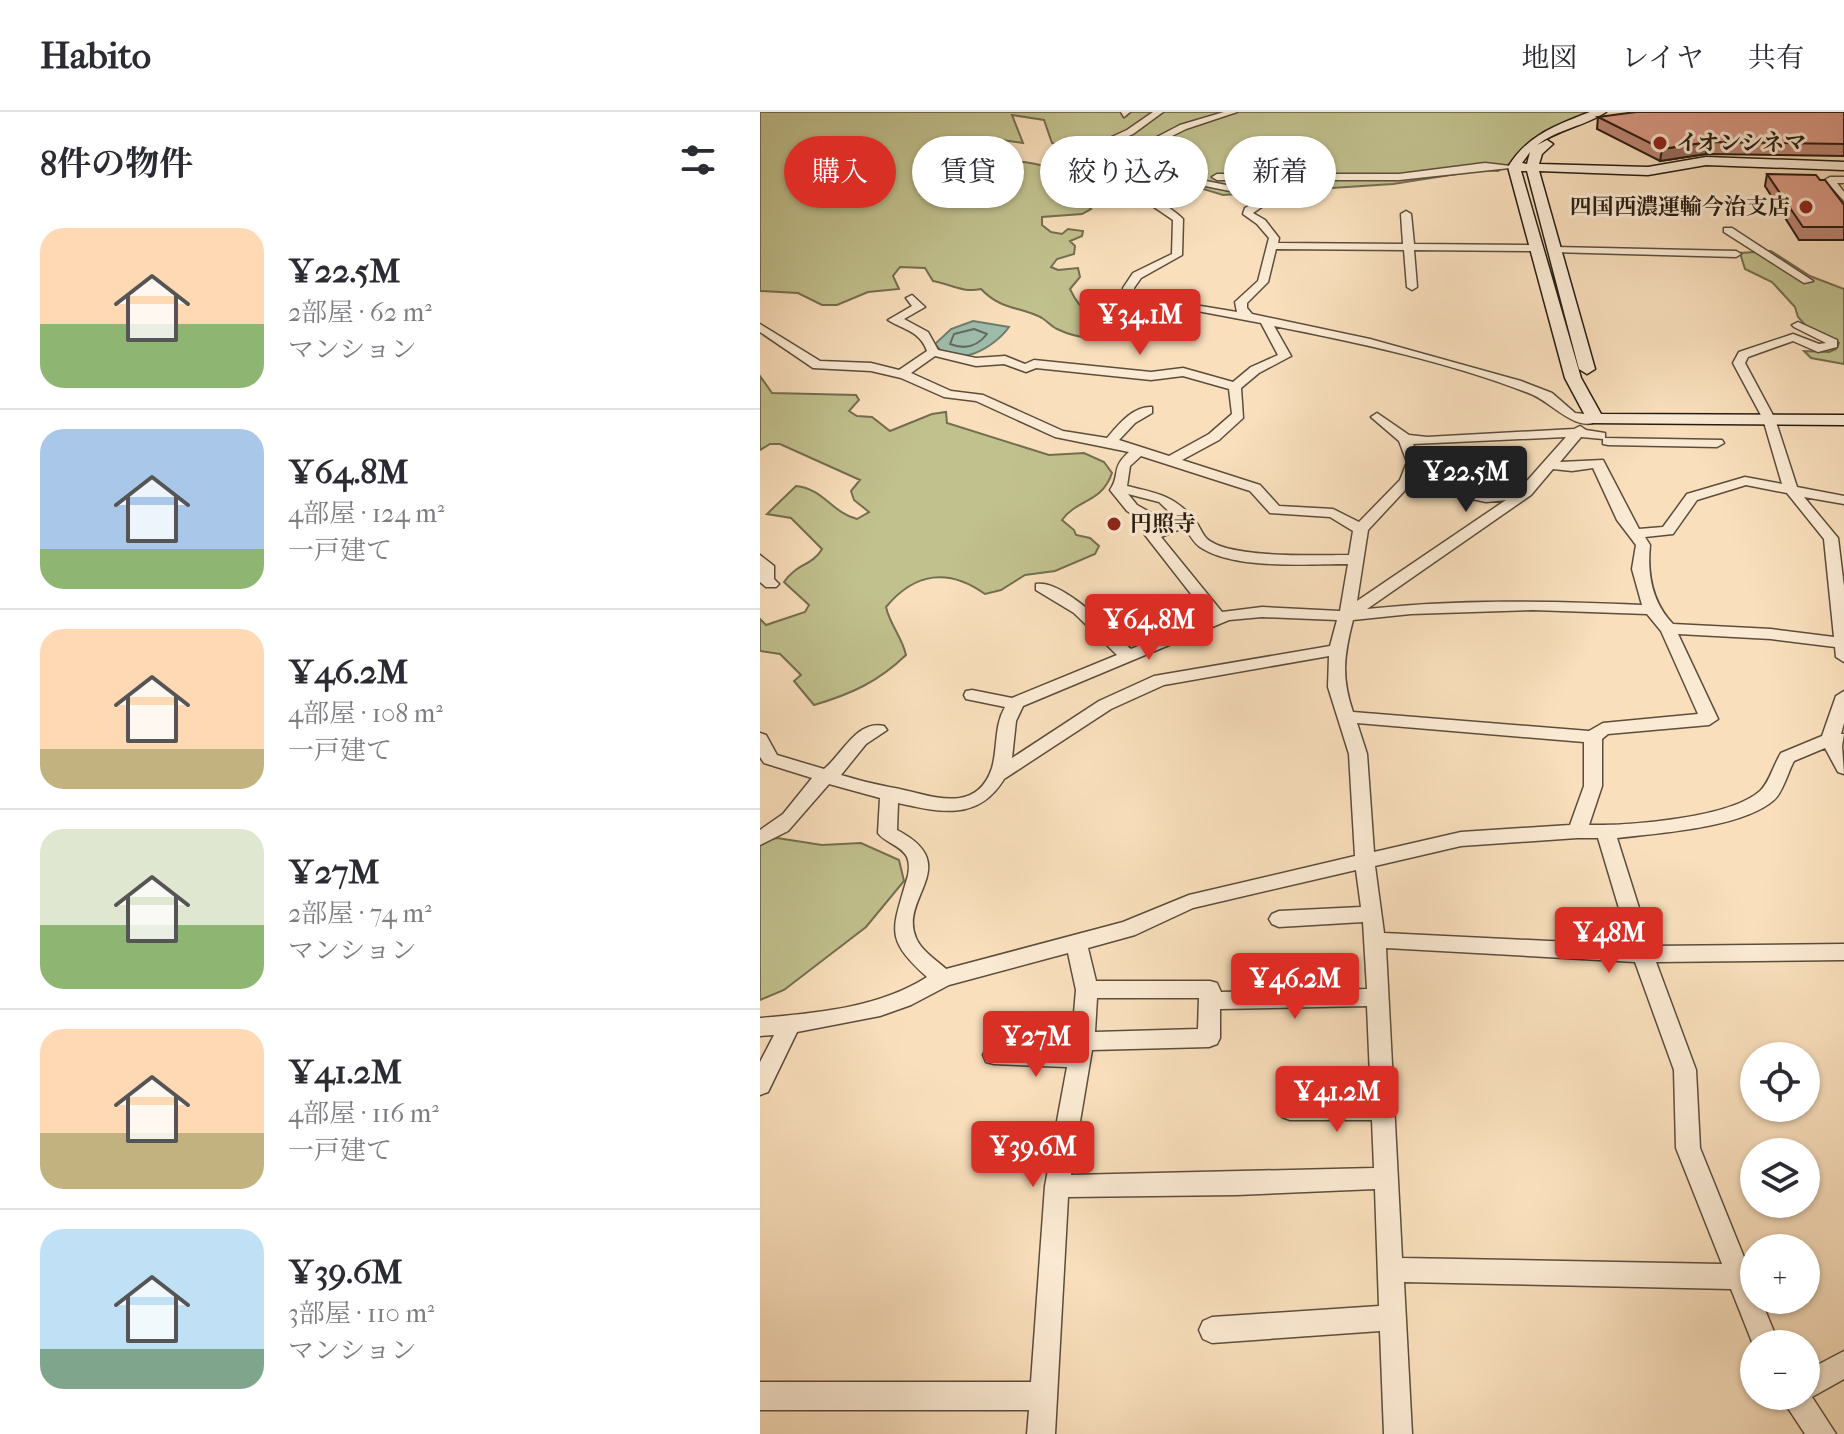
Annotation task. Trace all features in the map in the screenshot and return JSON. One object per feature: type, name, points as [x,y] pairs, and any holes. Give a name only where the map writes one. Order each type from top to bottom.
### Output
[{"type":"street","points":[[1121,136],[1159,112]]},
{"type":"street","points":[[1165,136],[1177,129],[1233,112]]},
{"type":"street","points":[[1550,465],[1572,467],[1598,463],[1608,461],[1613,453],[1573,378],[1514,167],[1521,151],[1535,140],[1600,112]]},
{"type":"street","points":[[1601,432],[1577,326],[1532,168],[1536,152],[1548,143],[1619,112]]},
{"type":"street","points":[[1208,175],[1224,178],[1399,177],[1485,166],[1648,171],[1724,161],[1844,166]]},
{"type":"street","points":[[1844,180],[1830,180],[1844,198]]},
{"type":"street","points":[[1208,185],[1263,195],[1267,200],[1248,210],[1248,214],[1269,230],[1274,238],[1263,282],[1241,302],[1241,309],[1248,317]]},
{"type":"street","points":[[1165,208],[1178,219],[1177,255],[1131,281],[1127,290],[1129,297],[1366,341],[1517,384],[1548,396],[1571,416],[1601,432],[1717,443]]},
{"type":"street","points":[[1406,214],[1412,287]]},
{"type":"street","points":[[1728,230],[1808,281]]},
{"type":"street","points":[[1273,246],[1537,248]]},
{"type":"street","points":[[1555,250],[1736,254]]},
{"type":"street","points":[[912,298],[919,307],[894,320],[919,330],[931,342],[933,352]]},
{"type":"street","points":[[1235,387],[1255,370],[1285,356],[1266,321]]},
{"type":"street","points":[[1668,629],[1771,634],[1843,648],[1841,576],[1831,538],[1790,488],[1769,419],[1739,363],[1743,355],[1793,337],[1818,348],[1833,345],[1831,340],[1798,325]]},
{"type":"street","points":[[760,327],[817,365],[871,367],[901,374],[924,386],[999,406],[1060,434],[1140,450],[1255,488],[1275,510],[1333,513],[1361,529]]},
{"type":"street","points":[[901,374],[933,352],[983,362],[1005,360],[1026,368],[1034,364],[1151,376],[1183,372],[1209,377],[1235,387]]},
{"type":"street","points":[[1171,461],[1214,437],[1238,415],[1235,387]]},
{"type":"street","points":[[1110,442],[1130,420],[1148,410]]},
{"type":"street","points":[[1377,417],[1405,439],[1414,462],[1406,481],[1361,529],[1337,650],[1336,687],[1358,754],[1365,861],[1375,940],[1398,1434]]},
{"type":"street","points":[[1405,439],[1427,441],[1601,432],[1769,419],[1844,420]]},
{"type":"street","points":[[1345,616],[1527,491],[1576,433]]},
{"type":"street","points":[[1140,450],[1123,465],[1120,488],[1117,490],[1132,508],[1168,529]]},
{"type":"street","points":[[1347,717],[1593,737],[1603,729],[1709,719],[1668,629],[1651,610],[1640,569],[1643,545],[1624,520],[1598,463]]},
{"type":"street","points":[[1406,481],[1486,498],[1502,498],[1527,491]]},
{"type":"street","points":[[1635,534],[1668,531],[1692,497],[1745,481],[1844,500]]},
{"type":"street","points":[[1120,488],[1164,499],[1188,521],[1203,542],[1221,552],[1298,559],[1357,560]]},
{"type":"street","points":[[1188,521],[1152,535],[1219,619]]},
{"type":"street","points":[[760,559],[767,566],[766,580],[771,584]]},
{"type":"street","points":[[1041,587],[1080,610],[1127,655]]},
{"type":"street","points":[[998,775],[1007,715],[1016,704],[1219,619],[1262,612],[1345,616],[1411,609],[1533,605],[1651,610]]},
{"type":"street","points":[[760,739],[770,759],[926,804],[962,804],[983,797],[998,775],[1105,705],[1160,680],[1337,650]]},
{"type":"street","points":[[972,695],[1016,704]]},
{"type":"street","points":[[1844,696],[1837,740],[1844,768]]},
{"type":"street","points":[[760,838],[782,829],[806,795],[860,740],[878,730]]},
{"type":"street","points":[[1577,831],[1593,786],[1593,737]]},
{"type":"street","points":[[760,1027],[895,1003],[928,990],[943,978],[1128,929],[1189,902],[1461,839],[1606,832],[1691,823],[1737,811],[1768,795],[1787,757],[1837,740]]},
{"type":"street","points":[[889,793],[887,833],[913,850],[918,865],[914,890],[904,913],[906,937],[933,971],[943,978]]},
{"type":"street","points":[[1606,832],[1643,954],[1685,1070],[1688,1148],[1760,1330]]},
{"type":"street","points":[[1279,919],[1372,914]]},
{"type":"street","points":[[1375,940],[1643,954],[1844,952]]},
{"type":"street","points":[[1041,1434],[1057,1186],[1081,1050],[1087,990],[1076,942]]},
{"type":"street","points":[[994,1055],[1209,1038],[1210,989],[1087,990]]},
{"type":"street","points":[[1211,1001],[1379,997]]},
{"type":"street","points":[[760,1085],[790,1024]]},
{"type":"street","points":[[1290,1110],[1383,1110]]},
{"type":"street","points":[[1057,1186],[1385,1178]]},
{"type":"street","points":[[1391,1270],[1739,1277]]},
{"type":"street","points":[[1212,1330],[1391,1318]]},
{"type":"street","points":[[1820,1378],[1844,1364]]},
{"type":"street","points":[[760,1396],[1042,1396]]},
{"type":"street","points":[[1804,1410],[1822,1434]]},
{"type":"green space","points":[[760,112],[1589,112],[1498,171],[1482,170],[1393,184],[1336,188],[1336,136],[1224,136],[1223,195],[1208,190],[1208,136],[1050,136],[1044,120],[1012,115],[1020,136],[912,136],[912,208],[1024,208],[1024,162],[1040,165],[1040,208],[1090,208],[1082,214],[1042,217],[1042,225],[1051,232],[1062,234],[1068,229],[1083,231],[1082,236],[1070,241],[1075,246],[1074,254],[1057,259],[1051,267],[1058,270],[1078,268],[1080,277],[1070,289],[1084,310],[1101,317],[1142,321],[1130,330],[1130,335],[1122,337],[1103,339],[1065,332],[1034,314],[996,301],[981,289],[962,289],[933,281],[925,268],[900,267],[893,276],[899,289],[868,292],[837,305],[822,305],[798,293],[760,291]]},
{"type":"green space","points":[[1771,251],[1810,276],[1844,289],[1844,364],[1811,358],[1804,351],[1829,352],[1836,349],[1839,343],[1807,327],[1798,317],[1795,307],[1772,282],[1745,269],[1740,253]]},
{"type":"green space","points":[[760,376],[772,393],[856,395],[859,400],[849,411],[857,416],[872,417],[890,431],[932,414],[946,412],[947,423],[1049,455],[1084,453],[1104,462],[1112,473],[1108,483],[1096,496],[1062,520],[1076,535],[1090,538],[1099,546],[1095,554],[1055,571],[1025,575],[1001,590],[985,594],[946,577],[921,581],[909,587],[886,607],[906,655],[863,686],[814,705],[794,681],[801,675],[780,654],[760,651],[760,619],[766,625],[805,612],[809,605],[784,582],[822,549],[791,518],[767,514],[796,486],[814,491],[848,516],[857,519],[869,512],[854,500],[851,491],[860,480],[780,444],[770,444],[760,450]]},
{"type":"green space","points":[[777,838],[822,845],[861,843],[899,860],[904,881],[866,927],[784,990],[760,1000],[760,842]]},
{"type":"water","points":[[973,321],[1009,327],[994,342],[974,354],[953,356],[935,344],[951,329]]},
{"type":"building","points":[[1636,112],[1844,112],[1844,144],[1708,142],[1662,149],[1598,117]]},
{"type":"building","points":[[1767,174],[1816,175],[1820,180],[1825,180],[1844,205],[1844,227],[1803,227]]},
{"type":"place","name":"イオンシネマ","points":[[1660,143]]},
{"type":"place","name":"四国西濃運輸今治支店","points":[[1806,207]]},
{"type":"place","name":"円照寺","points":[[1114,524]]}]
